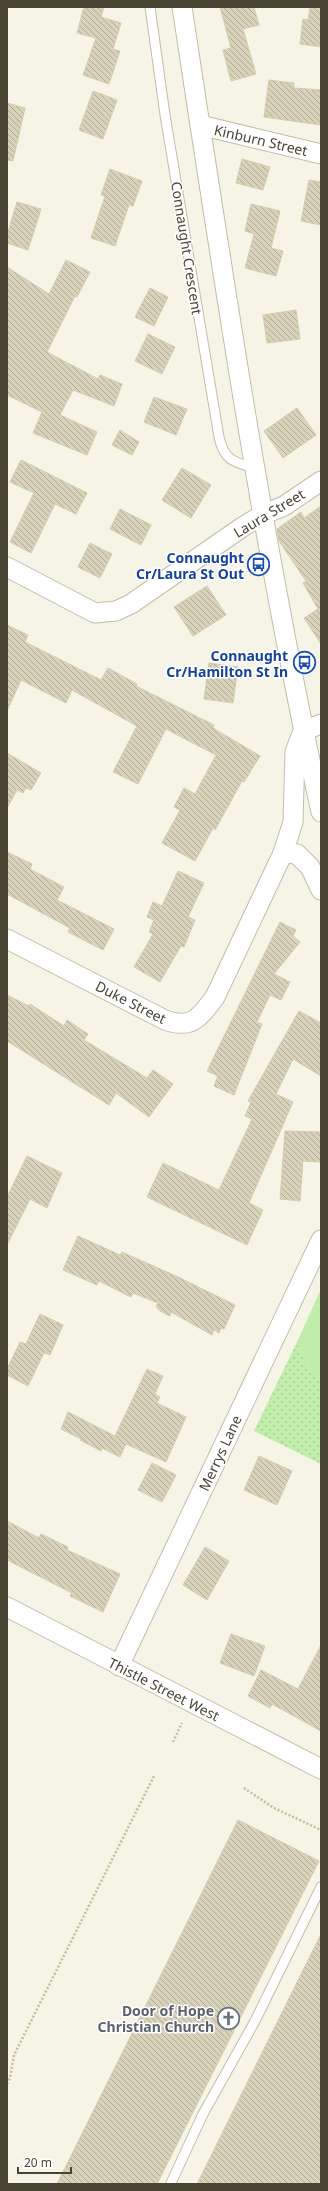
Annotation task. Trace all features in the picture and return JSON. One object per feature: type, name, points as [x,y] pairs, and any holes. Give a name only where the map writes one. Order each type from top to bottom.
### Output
[{"type":"street","points":[[182,7],[262,515],[303,731],[321,812]]},
{"type":"street","name":"Kinburn Street","points":[[200,125],[321,154]]},
{"type":"street","name":"Laura Street","points":[[7,567],[95,613],[116,611],[131,604],[262,515],[284,506],[321,480]]},
{"type":"street","points":[[303,731],[321,724]]},
{"type":"street","name":"Duke Street","points":[[7,939],[165,1020],[177,1024],[190,1023],[202,1013],[215,996],[283,853],[293,822],[296,752],[303,731]]},
{"type":"street","points":[[283,853],[297,854],[310,867],[321,890]]},
{"type":"street","name":"Merrys Lane","points":[[119,1666],[321,1240]]},
{"type":"street","name":"Thistle Street West","points":[[7,1607],[321,1769]]},
{"type":"lane","name":"Connaught Crescent","points":[[150,7],[165,115],[219,437],[222,448],[228,458],[254,468]]},
{"type":"lane","points":[[171,2183],[203,2114],[255,2021],[321,1887]]},
{"type":"path","points":[[173,1742],[182,1723]]},
{"type":"path","points":[[7,2084],[10,2078],[14,2055],[154,1776]]},
{"type":"path","points":[[244,1788],[274,1808],[321,1830]]},
{"type":"green space","points":[[321,1289],[321,1376],[310,1371],[297,1342]]},
{"type":"green space","points":[[297,1342],[310,1371],[321,1376],[321,1464],[254,1431]]},
{"type":"building","points":[[84,7],[104,7],[101,17],[121,23],[113,49],[120,51],[109,84],[83,75],[96,38],[77,33]]},
{"type":"building","points":[[220,7],[254,7],[259,25],[243,29],[256,74],[231,81],[223,50],[231,48]]},
{"type":"building","points":[[310,7],[321,7],[321,47],[300,44],[303,19],[308,20]]},
{"type":"building","points":[[269,80],[294,83],[294,88],[321,90],[321,125],[264,117]]},
{"type":"building","points":[[93,91],[117,100],[103,139],[79,130]]},
{"type":"building","points":[[7,103],[25,108],[13,161],[7,160]]},
{"type":"building","points":[[242,159],[270,167],[263,190],[236,183]]},
{"type":"building","points":[[110,169],[142,181],[133,206],[129,205],[115,246],[91,238],[105,196],[101,195]]},
{"type":"building","points":[[309,180],[321,182],[321,225],[301,221]]},
{"type":"building","points":[[17,202],[41,209],[28,250],[7,243],[7,235]]},
{"type":"building","points":[[251,204],[280,211],[271,248],[283,251],[276,276],[245,268],[254,234],[245,231]]},
{"type":"building","points":[[66,260],[90,272],[77,297],[75,296],[47,352],[98,379],[100,375],[122,384],[114,406],[73,390],[60,415],[97,432],[87,455],[33,433],[42,412],[7,395],[7,267],[49,294]]},
{"type":"building","points":[[150,288],[168,297],[154,326],[135,317]]},
{"type":"building","points":[[296,310],[300,339],[267,343],[263,315]]},
{"type":"building","points":[[148,334],[175,347],[162,374],[135,361]]},
{"type":"building","points":[[154,397],[187,409],[176,435],[144,422]]},
{"type":"building","points":[[297,408],[316,435],[283,458],[264,431]]},
{"type":"building","points":[[120,430],[139,442],[132,455],[112,445]]},
{"type":"building","points":[[21,460],[87,493],[76,514],[55,504],[31,553],[10,542],[34,493],[10,482]]},
{"type":"building","points":[[182,468],[211,485],[191,518],[162,500]]},
{"type":"building","points":[[321,506],[321,644],[304,618],[318,609],[303,583],[306,581],[279,541],[277,529],[301,512],[304,518]]},
{"type":"building","points":[[120,509],[151,525],[141,545],[110,529]]},
{"type":"building","points":[[90,543],[112,554],[100,578],[78,567]]},
{"type":"building","points":[[207,586],[226,615],[193,636],[174,607]]},
{"type":"building","points":[[7,625],[28,635],[25,642],[101,680],[108,668],[137,684],[136,686],[214,725],[213,728],[260,756],[244,782],[242,781],[215,830],[213,828],[195,861],[162,843],[180,810],[174,807],[184,788],[195,794],[216,755],[166,729],[138,784],[113,772],[137,726],[72,690],[66,703],[21,680],[7,711]]},
{"type":"building","points":[[209,663],[238,667],[233,703],[204,699]]},
{"type":"building","points":[[7,753],[41,773],[31,790],[26,788],[23,793],[17,790],[7,808]]},
{"type":"building","points":[[7,852],[32,864],[30,869],[64,887],[57,900],[114,929],[103,950],[68,932],[70,928],[7,894]]},
{"type":"building","points":[[178,871],[204,883],[188,917],[195,920],[184,947],[181,946],[160,982],[134,967],[153,934],[149,932],[154,920],[147,917],[153,902],[162,906]]},
{"type":"building","points":[[280,922],[296,930],[293,936],[300,942],[274,974],[290,982],[281,1000],[270,995],[257,1022],[262,1024],[234,1095],[214,1086],[218,1076],[207,1071]]},
{"type":"building","points":[[7,995],[29,1006],[30,1004],[64,1026],[67,1020],[88,1034],[84,1040],[147,1078],[153,1070],[173,1084],[149,1117],[116,1093],[109,1105],[7,1041]]},
{"type":"building","points":[[299,1011],[321,1023],[321,1076],[293,1059],[276,1094],[293,1102],[249,1203],[263,1210],[247,1245],[147,1197],[163,1163],[219,1190],[252,1119],[245,1116],[251,1102],[248,1101]]},
{"type":"building","points":[[285,1131],[321,1132],[321,1162],[303,1161],[300,1201],[280,1199]]},
{"type":"building","points":[[27,1156],[62,1173],[47,1208],[30,1199],[7,1245],[7,1197]]},
{"type":"building","points":[[78,1236],[120,1255],[122,1252],[176,1276],[235,1305],[224,1329],[221,1328],[219,1333],[214,1330],[212,1335],[171,1312],[170,1316],[160,1311],[156,1307],[158,1303],[133,1293],[131,1297],[99,1281],[97,1285],[63,1270]]},
{"type":"building","points":[[40,1314],[63,1325],[50,1355],[44,1353],[28,1386],[7,1375],[7,1369],[20,1342],[26,1344]]},
{"type":"building","points":[[147,1369],[163,1376],[155,1394],[160,1397],[157,1403],[186,1417],[166,1462],[126,1444],[120,1457],[102,1448],[101,1451],[61,1429],[68,1412],[115,1436]]},
{"type":"building","points":[[259,1456],[292,1471],[277,1505],[244,1490]]},
{"type":"building","points":[[152,1463],[176,1475],[162,1502],[138,1490]]},
{"type":"building","points":[[7,1521],[39,1538],[41,1534],[68,1547],[67,1550],[120,1574],[103,1612],[70,1596],[72,1593],[7,1560]]},
{"type":"building","points":[[205,1547],[229,1561],[207,1600],[183,1585]]},
{"type":"building","points":[[231,1634],[265,1646],[254,1676],[220,1663]]},
{"type":"building","points":[[321,1645],[321,1731],[272,1704],[270,1708],[248,1696],[261,1670],[298,1689]]},
{"type":"building","points":[[238,1820],[319,1861],[157,2184],[57,2184]]},
{"type":"building","points":[[321,1934],[321,2184],[197,2184]]},
{"type":"place","name":"Connaught Cr/Laura St Out","points":[[259,565]]},
{"type":"place","name":"Connaught Cr/Hamilton St In","points":[[304,663]]},
{"type":"place","name":"Door of Hope Christian Church","points":[[229,2018]]}]
